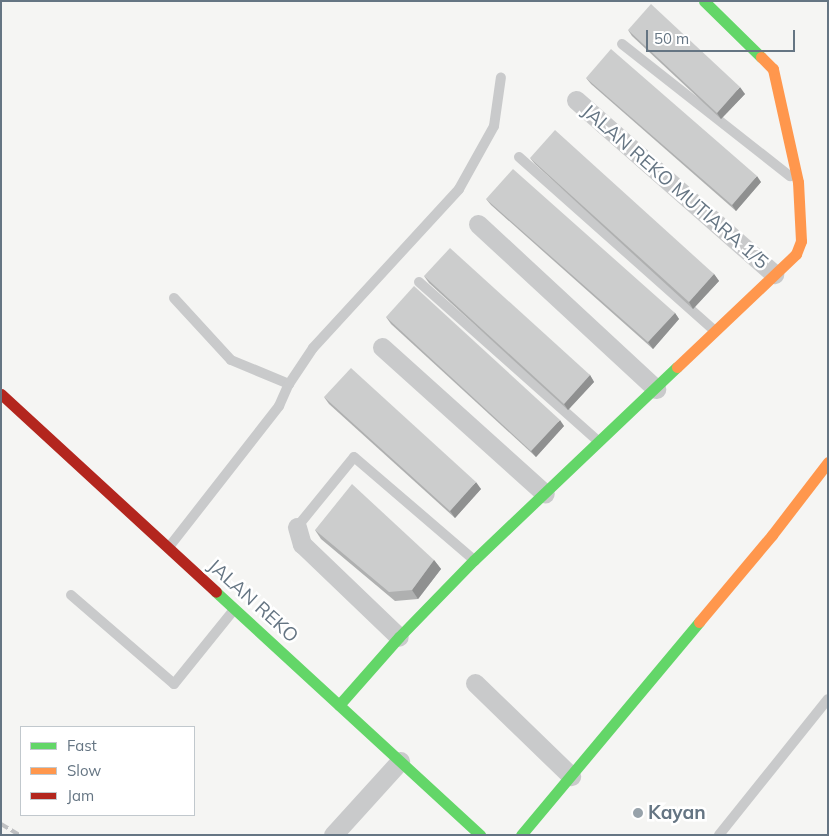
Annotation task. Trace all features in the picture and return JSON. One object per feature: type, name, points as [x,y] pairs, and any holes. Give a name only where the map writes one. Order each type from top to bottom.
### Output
[{"type":"street","points":[[339,705],[399,637],[474,560],[796,254],[801,241],[798,182],[773,69],[704,1]]},
{"type":"street","name":"JALAN REKO MUTIARA 1/5","points":[[576,100],[774,274]]},
{"type":"street","points":[[478,224],[656,388]]},
{"type":"street","points":[[382,347],[545,494]]},
{"type":"street","name":"JALAN REKO","points":[[1,394],[236,608],[480,835]]},
{"type":"street","points":[[521,835],[772,535],[828,462]]},
{"type":"street","points":[[298,527],[302,544],[399,637]]},
{"type":"street","points":[[475,683],[570,776]]},
{"type":"street","points":[[334,835],[400,761]]},
{"type":"lane","points":[[622,44],[798,182]]},
{"type":"lane","points":[[168,548],[279,406],[289,384],[313,348],[459,189],[494,126],[501,77]]},
{"type":"lane","points":[[519,157],[715,331]]},
{"type":"lane","points":[[419,282],[600,442]]},
{"type":"lane","points":[[174,298],[231,360],[289,384]]},
{"type":"lane","points":[[298,527],[354,457],[474,560]]},
{"type":"lane","points":[[71,595],[174,684],[236,608]]},
{"type":"lane","points":[[719,835],[741,805],[828,699]]},
{"type":"building","points":[[651,4],[740,87],[717,113],[628,30]]},
{"type":"building","points":[[611,49],[757,176],[732,205],[586,78]]},
{"type":"building","points":[[555,130],[714,274],[689,302],[530,158]]},
{"type":"building","points":[[513,169],[675,313],[648,342],[486,199]]},
{"type":"building","points":[[450,248],[590,375],[564,404],[424,276]]},
{"type":"building","points":[[414,286],[560,420],[531,451],[386,317]]},
{"type":"building","points":[[351,368],[476,482],[450,511],[324,397]]},
{"type":"building","points":[[352,484],[434,560],[412,590],[389,592],[315,530]]},
{"type":"railway","points":[[1,824],[19,835]]},
{"type":"traffic: fast","points":[[704,1],[761,57]]},
{"type":"traffic: fast","points":[[339,705],[399,637],[474,560],[677,367]]},
{"type":"traffic: fast","points":[[216,592],[480,835]]},
{"type":"traffic: fast","points":[[521,835],[699,622]]},
{"type":"traffic: slow","points":[[677,367],[796,254],[801,241],[798,182],[773,69],[761,57]]},
{"type":"traffic: slow","points":[[699,622],[772,535],[828,462]]},
{"type":"traffic: jam","points":[[1,394],[216,592]]},
{"type":"place","name":"Kayan","points":[[638,813]]}]
